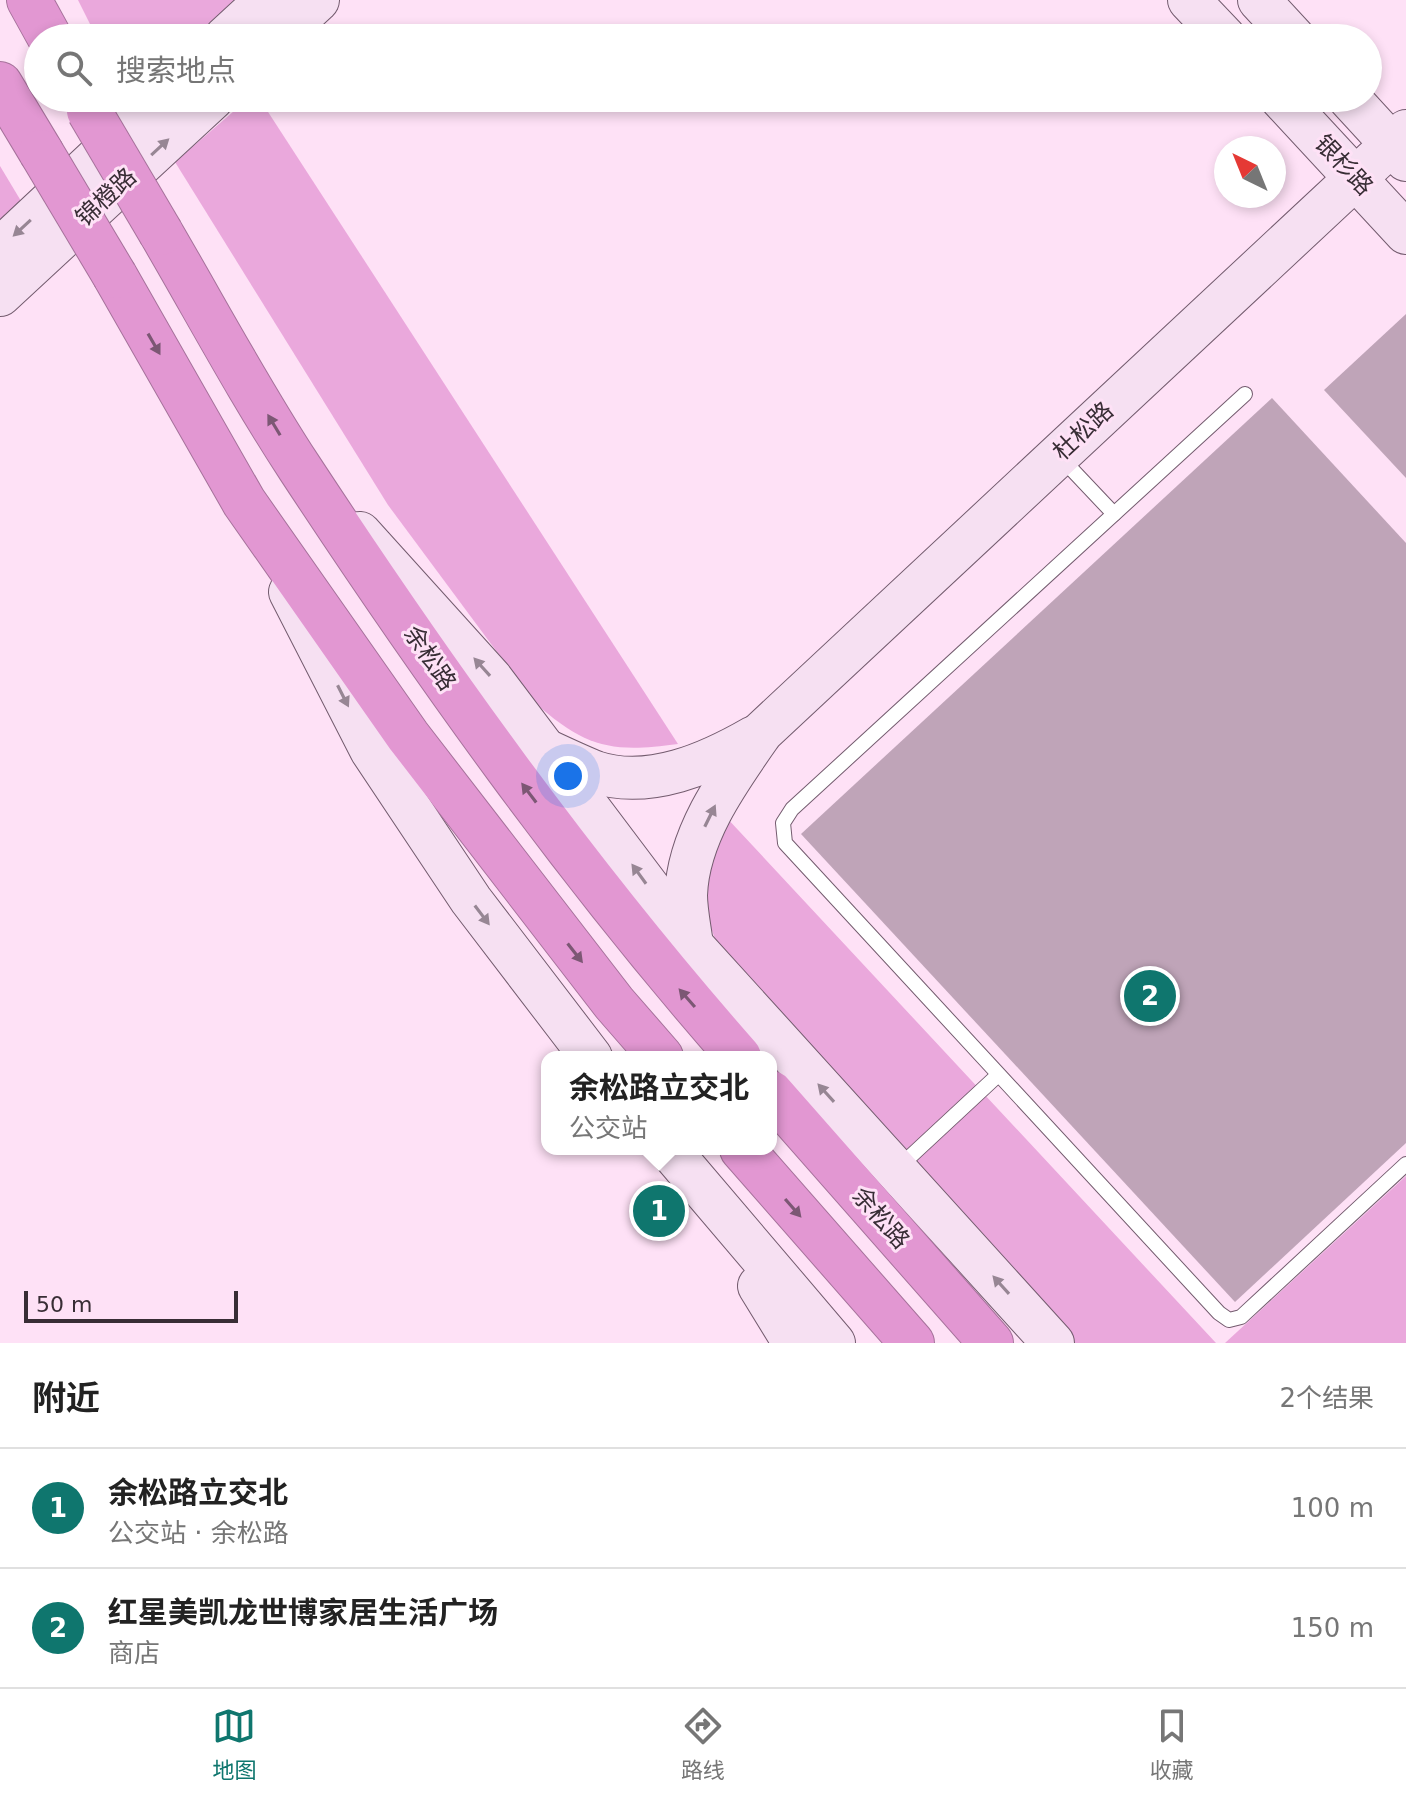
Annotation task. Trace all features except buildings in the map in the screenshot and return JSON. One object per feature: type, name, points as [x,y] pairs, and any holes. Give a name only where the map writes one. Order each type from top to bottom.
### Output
[{"type":"highway","points":[[0,84],[115,276],[244,502],[408,736],[614,1003],[656,1051]]},
{"type":"highway","name":"余松路","points":[[91,112],[298,465],[458,699],[660,967],[734,1051]]},
{"type":"highway","name":"余松路","points":[[777,1100],[991,1343]]},
{"type":"highway","points":[[747,1155],[912,1343]]},
{"type":"main road","points":[[240,24],[266,0]]},
{"type":"main road","points":[[292,24],[318,0]]},
{"type":"main road","points":[[1189,0],[1212,24]]},
{"type":"main road","points":[[1259,0],[1281,24]]},
{"type":"main road","name":"锦橙路","points":[[0,249],[146,112]]},
{"type":"main road","name":"锦橙路","points":[[0,295],[198,112]]},
{"type":"main road","name":"银杉路","points":[[1294,112],[1406,233]]},
{"type":"main road","name":"银杉路","points":[[1364,112],[1401,145]]},
{"type":"main road","name":"杜松路","points":[[762,732],[1355,177],[1401,145]]},
{"type":"main road","points":[[298,465],[491,678],[550,752],[692,945],[1053,1343]]},
{"type":"main road","points":[[244,502],[371,750],[471,900],[586,1051]]},
{"type":"main road","points":[[550,752],[598,773],[638,776],[678,771],[703,763],[762,732]]},
{"type":"main road","points":[[692,945],[686,895],[693,858],[708,818],[762,732]]},
{"type":"main road","points":[[679,1161],[794,1343]]},
{"type":"main road","points":[[679,1161],[834,1343]]},
{"type":"lane","points":[[1245,394],[792,809],[783,823],[785,843],[1219,1313],[1229,1320],[1241,1317],[1406,1164]]},
{"type":"lane","points":[[1058,455],[1114,514]]},
{"type":"lane","points":[[896,1170],[998,1075]]},
{"type":"shaded area","points":[[78,0],[239,0],[213,24],[90,24]]},
{"type":"shaded area","points":[[233,112],[268,112],[678,744],[635,748],[600,744],[569,729],[534,702],[388,505],[175,162]]},
{"type":"shaded area","points":[[0,166],[24,206],[0,227]]},
{"type":"shaded area","points":[[725,816],[1216,1343],[1067,1343],[721,951],[708,915],[706,899],[710,868]]},
{"type":"shaded area","points":[[1406,1176],[1406,1343],[1225,1343]]},
{"type":"place","name":"红星美凯龙世博家居生活广场","points":[[1150,996]]},
{"type":"place","name":"余松路立交北","points":[[659,1211]]}]
